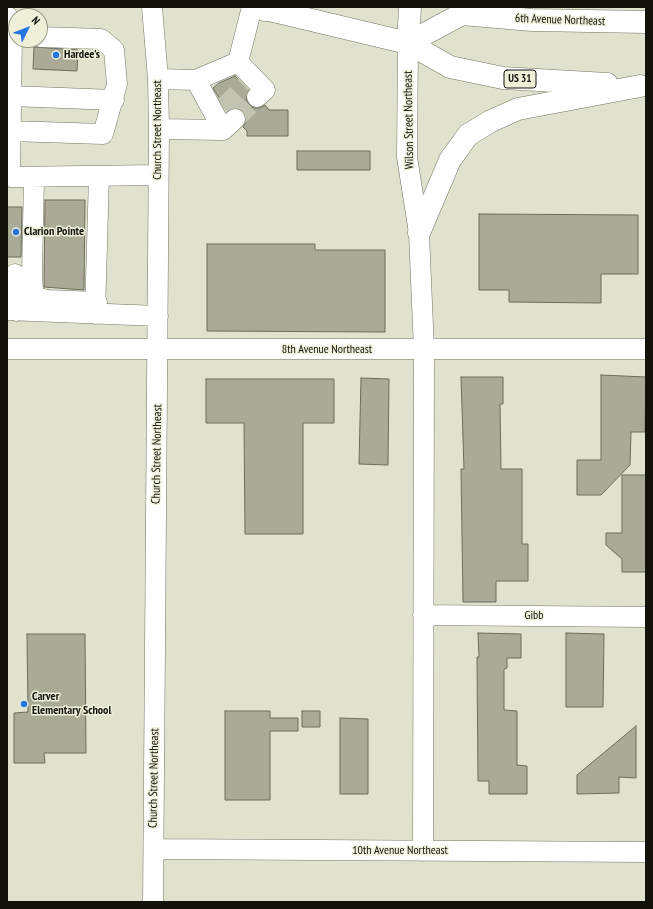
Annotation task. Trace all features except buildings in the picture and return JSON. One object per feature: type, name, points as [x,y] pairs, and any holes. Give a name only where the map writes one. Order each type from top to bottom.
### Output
[{"type":"main road","name":"Wilson Street Northeast","points":[[408,43],[410,7]]},
{"type":"main road","points":[[515,7],[532,20]]},
{"type":"main road","name":"US 31","points":[[262,8],[408,43],[450,67],[504,78],[643,86]]},
{"type":"main road","name":"6th Avenue Northeast","points":[[408,43],[462,14],[532,20],[646,22]]},
{"type":"main road","points":[[419,233],[450,160],[468,135],[491,121],[518,109],[643,86]]},
{"type":"street","name":"Church Street Northeast","points":[[152,7],[158,79],[159,129],[153,902]]},
{"type":"street","points":[[158,79],[196,80],[238,62],[262,8]]},
{"type":"street","points":[[10,131],[104,134],[114,100],[117,73],[114,50],[101,39],[48,36]]},
{"type":"street","name":"Wilson Street Northeast","points":[[408,43],[407,157],[419,233],[424,350],[423,851]]},
{"type":"street","points":[[11,48],[10,177],[158,175]]},
{"type":"street","points":[[238,62],[252,87]]},
{"type":"street","points":[[159,129],[224,118],[196,80]]},
{"type":"street","points":[[10,85],[114,100]]},
{"type":"street","points":[[96,309],[99,176]]},
{"type":"street","points":[[34,177],[11,311],[96,309]]},
{"type":"street","points":[[18,274],[33,290],[35,297],[96,309],[158,316]]},
{"type":"street","name":"8th Avenue Northeast","points":[[7,349],[646,349]]},
{"type":"street","name":"Gibb","points":[[423,615],[646,617]]},
{"type":"street","name":"10th Avenue Northeast","points":[[154,849],[646,852]]},
{"type":"tunnel","points":[[223,108],[246,86]]},
{"type":"tunnel","points":[[235,119],[257,97]]},
{"type":"place","name":"Hardee's","points":[[56,55]]},
{"type":"place","name":"Clarion Pointe","points":[[16,232]]},
{"type":"place","name":"Carver Elementary School","points":[[24,704]]}]
